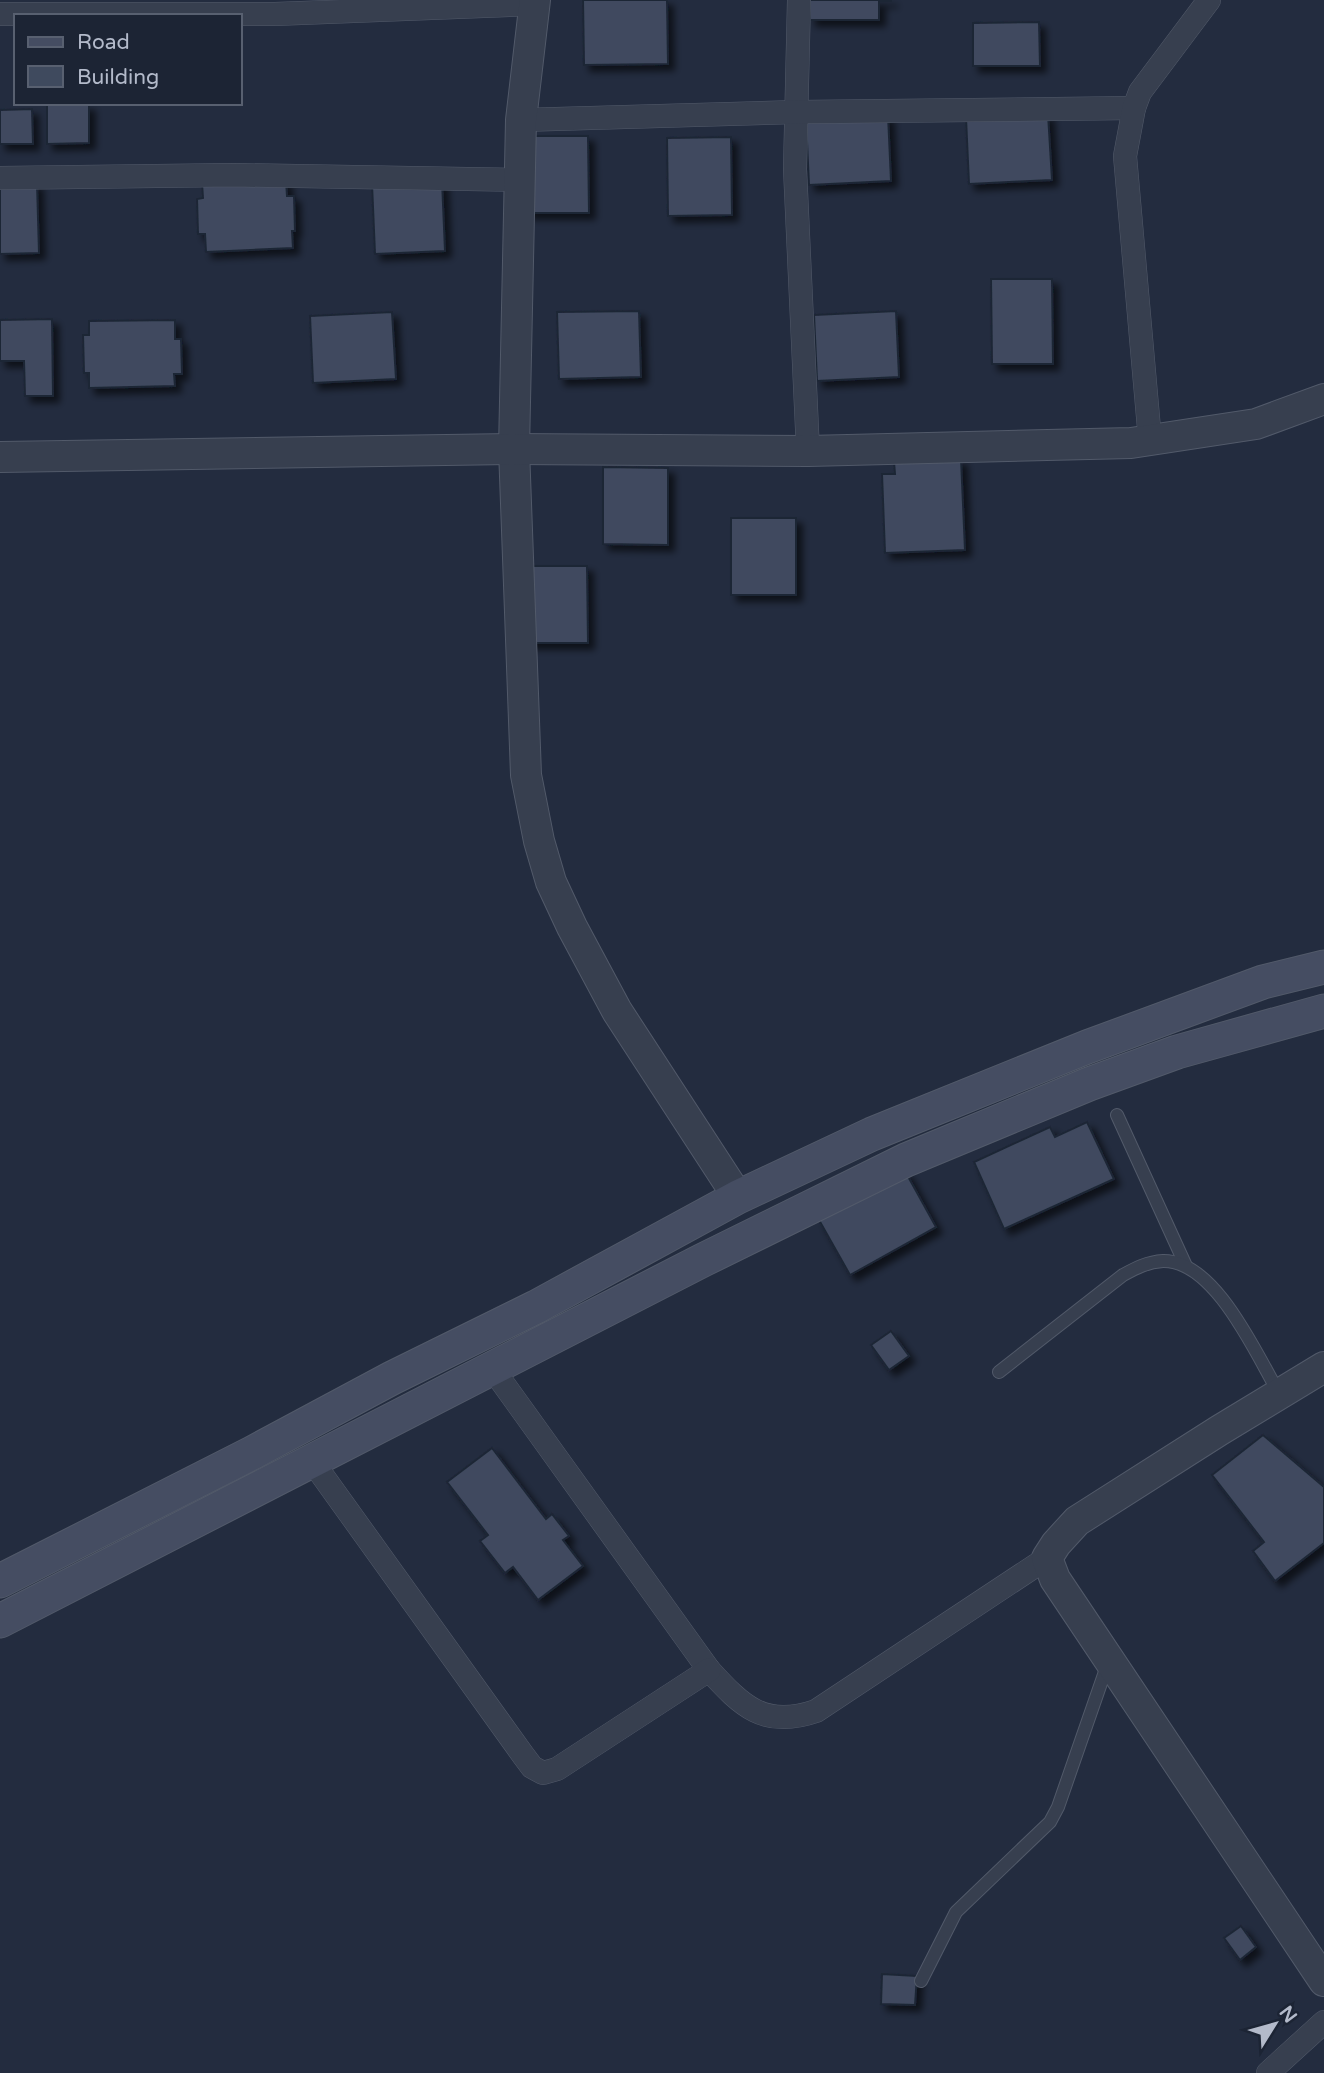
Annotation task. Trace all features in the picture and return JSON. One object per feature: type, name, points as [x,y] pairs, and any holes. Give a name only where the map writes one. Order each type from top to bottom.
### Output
[{"type":"main road","points":[[0,1581],[240,1460],[392,1378],[536,1307],[738,1197],[872,1134],[1087,1047],[1263,982],[1324,967]]},
{"type":"main road","points":[[0,1621],[704,1260],[917,1156],[1089,1084],[1177,1052],[1324,1011]]},
{"type":"street","points":[[799,0],[794,169],[808,451]]},
{"type":"street","points":[[1150,440],[1125,156],[1134,108],[1140,92],[1209,0]]},
{"type":"street","points":[[0,14],[275,14],[535,2],[522,120],[519,180],[514,449],[526,775],[539,841],[551,882],[572,927],[617,1011],[738,1197]]},
{"type":"street","points":[[522,120],[797,112],[1134,108]]},
{"type":"street","points":[[0,178],[234,175],[519,180]]},
{"type":"street","points":[[0,457],[514,449],[808,451],[1131,443],[1256,424],[1324,399]]},
{"type":"street","points":[[492,1368],[709,1670],[733,1696],[756,1711],[772,1718],[796,1718],[816,1711],[1047,1558],[1077,1521],[1324,1367]]},
{"type":"street","points":[[312,1461],[523,1755],[532,1767],[543,1773],[557,1769],[709,1670]]},
{"type":"street","points":[[1047,1558],[1055,1579],[1324,1981]]},
{"type":"street","points":[[1268,2073],[1324,2022]]},
{"type":"lane","points":[[1117,1115],[1186,1266]]},
{"type":"lane","points":[[999,1373],[1123,1275],[1144,1264],[1165,1261],[1186,1266],[1204,1278],[1222,1297],[1279,1393]]},
{"type":"lane","points":[[922,1981],[956,1912],[1050,1822],[1058,1807],[1109,1659]]},
{"type":"building","points":[[583,0],[667,0],[668,64],[584,65]]},
{"type":"building","points":[[810,0],[891,1],[879,1],[879,20],[810,20]]},
{"type":"building","points":[[1039,22],[1040,66],[973,66],[973,23]]},
{"type":"building","points":[[47,105],[89,105],[89,143],[47,144]]},
{"type":"building","points":[[32,109],[33,144],[0,144],[0,110]]},
{"type":"building","points":[[1048,114],[1052,180],[969,184],[966,118]]},
{"type":"building","points":[[888,115],[891,181],[809,185],[806,120]]},
{"type":"building","points":[[525,136],[588,136],[589,213],[525,213]]},
{"type":"building","points":[[731,137],[732,215],[668,216],[667,138]]},
{"type":"building","points":[[286,180],[287,196],[294,196],[293,248],[206,252],[205,234],[198,234],[197,199],[203,198],[202,183]]},
{"type":"building","points":[[442,181],[445,251],[375,254],[372,184]]},
{"type":"building","points":[[37,183],[39,253],[0,254],[0,184]]},
{"type":"building","points":[[991,279],[1052,279],[1053,364],[992,364]]},
{"type":"building","points":[[639,311],[641,377],[559,379],[557,312]]},
{"type":"building","points":[[896,311],[899,377],[817,381],[814,315]]},
{"type":"building","points":[[392,312],[396,379],[313,383],[310,316]]},
{"type":"building","points":[[52,319],[53,396],[25,396],[24,361],[0,361],[0,320]]},
{"type":"building","points":[[175,320],[175,339],[181,339],[182,374],[174,374],[175,386],[89,388],[89,373],[84,373],[83,335],[89,335],[89,321]]},
{"type":"building","points":[[961,459],[965,550],[885,553],[882,474],[895,474],[894,462]]},
{"type":"building","points":[[603,467],[668,468],[668,545],[603,544]]},
{"type":"building","points":[[731,518],[796,518],[796,595],[731,595]]},
{"type":"building","points":[[523,566],[587,566],[588,643],[523,643]]},
{"type":"building","points":[[1087,1122],[1114,1179],[1004,1229],[974,1162],[1050,1127],[1055,1137]]},
{"type":"building","points":[[905,1171],[936,1227],[850,1275],[819,1220]]},
{"type":"building","points":[[891,1331],[909,1356],[889,1370],[871,1345]]},
{"type":"building","points":[[1263,1435],[1324,1487],[1324,1543],[1275,1581],[1253,1551],[1264,1542],[1212,1475]]},
{"type":"building","points":[[492,1448],[546,1519],[552,1514],[569,1536],[563,1540],[583,1566],[538,1600],[513,1567],[505,1573],[480,1541],[488,1535],[447,1482]]},
{"type":"building","points":[[1241,1926],[1256,1947],[1240,1960],[1224,1938]]},
{"type":"building","points":[[882,1974],[917,1976],[915,2005],[881,2004]]}]
